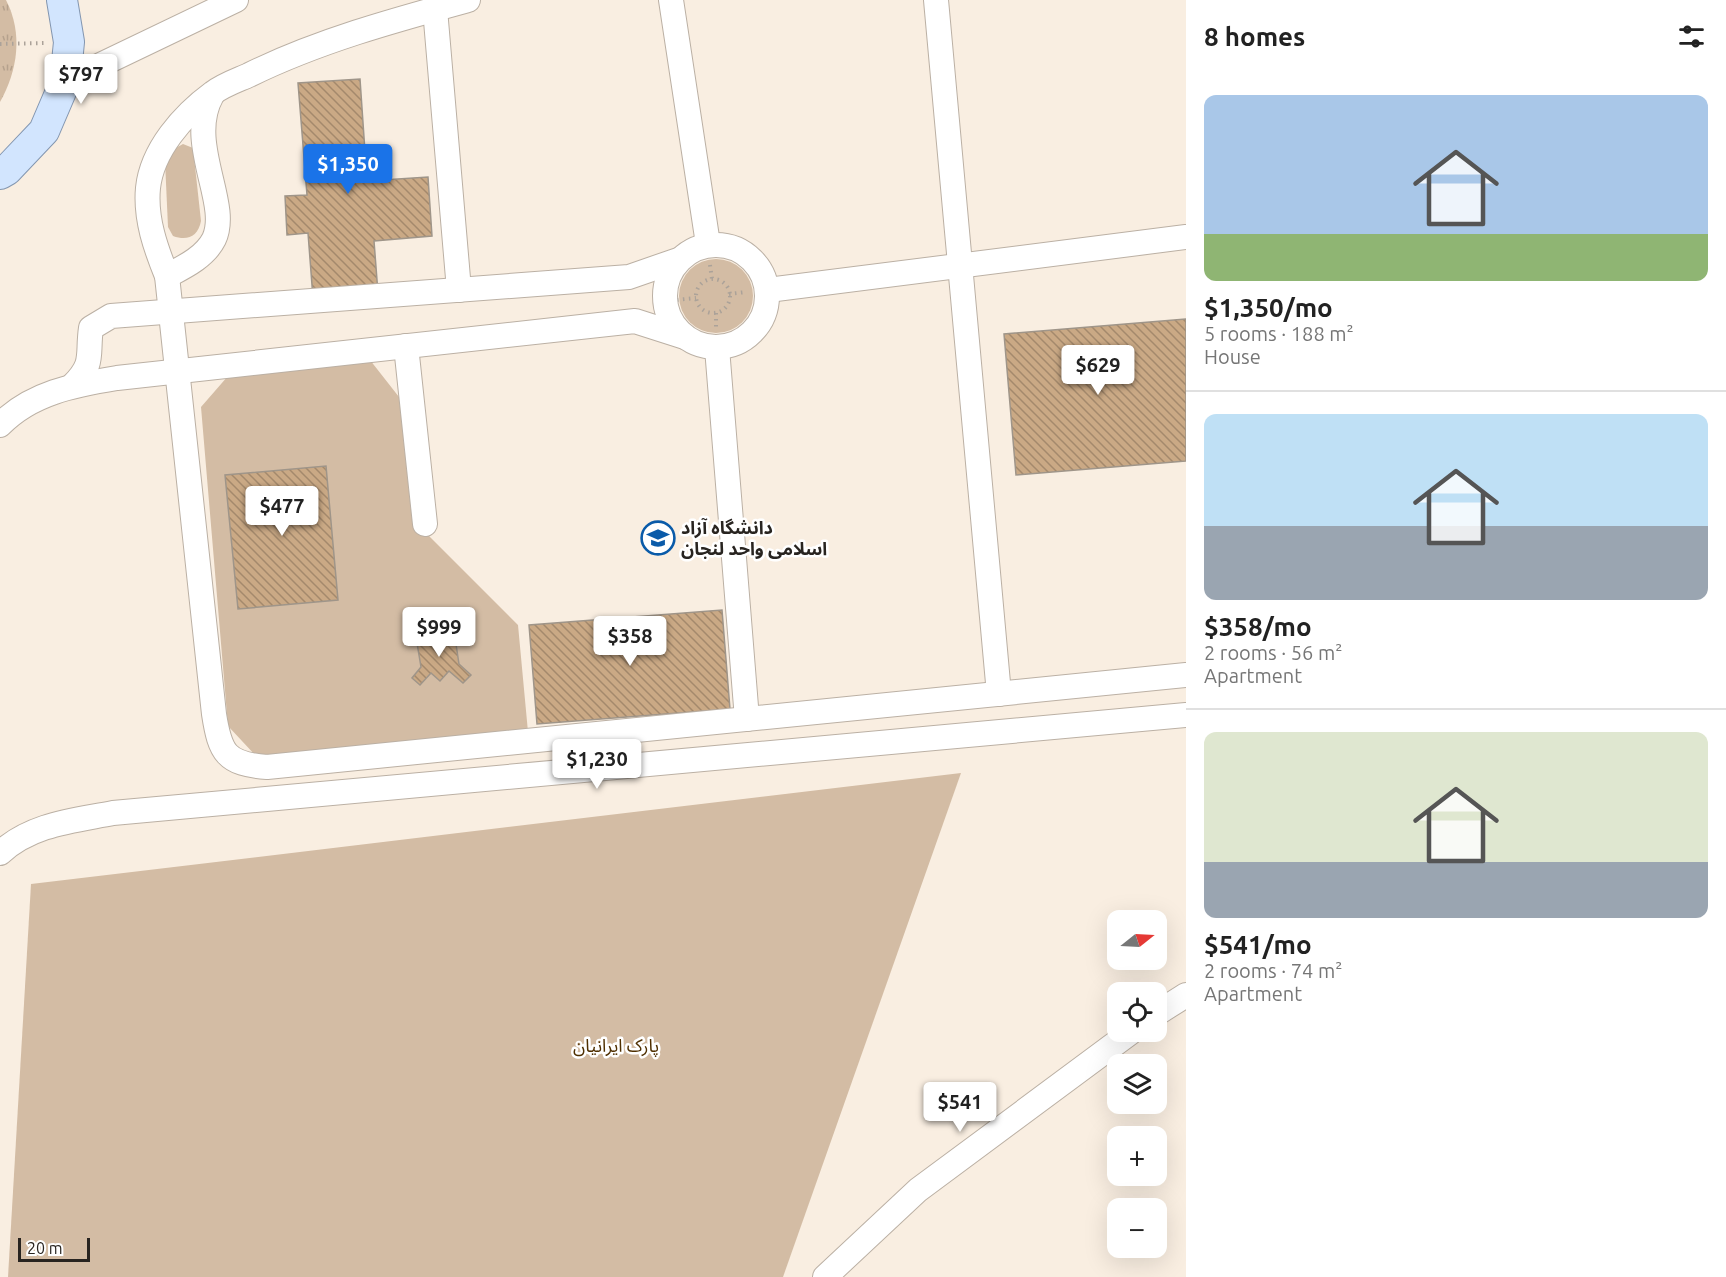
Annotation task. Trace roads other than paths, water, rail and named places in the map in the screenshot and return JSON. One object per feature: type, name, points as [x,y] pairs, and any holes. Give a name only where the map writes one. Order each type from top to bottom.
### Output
[{"type":"main road","points":[[2,178],[44,131],[65,82],[69,42],[62,0]]},
{"type":"street","points":[[65,82],[236,0]]},
{"type":"street","points":[[468,0],[286,57],[214,92],[188,115],[168,139],[154,164],[148,188],[149,216],[156,247],[167,276],[218,736],[227,755],[243,765],[267,767],[1186,675]]},
{"type":"street","points":[[671,0],[708,244]]},
{"type":"street","points":[[936,0],[999,694]]},
{"type":"street","points":[[435,9],[459,290]]},
{"type":"street","points":[[167,276],[204,253],[214,238],[214,202],[203,136],[205,108],[214,92]]},
{"type":"street","points":[[768,290],[1186,237]]},
{"type":"street","points":[[0,425],[27,403],[73,386],[177,370],[406,345],[635,321],[685,337],[700,345],[717,348],[734,345],[748,336],[760,323],[766,307],[768,290],[763,274],[754,260],[741,250],[725,245],[708,244],[692,250],[678,260],[629,277],[111,316],[99,321],[91,328],[90,364],[85,374],[73,386]]},
{"type":"street","points":[[678,260],[669,274],[665,301],[673,324],[685,337]]},
{"type":"street","points":[[406,345],[425,524]]},
{"type":"street","points":[[717,348],[747,719]]},
{"type":"street","points":[[0,853],[16,838],[48,825],[113,813],[1186,715]]},
{"type":"street","points":[[1167,1007],[1186,995]]},
{"type":"street","points":[[825,1277],[918,1190],[1118,1042]]},
{"type":"place","name":"دانشگاه آزاد اسلامی واحد لنجان","points":[[658,538]]},
{"type":"park label","name":"پارک ایرانیان","points":[[616,1046]]}]
